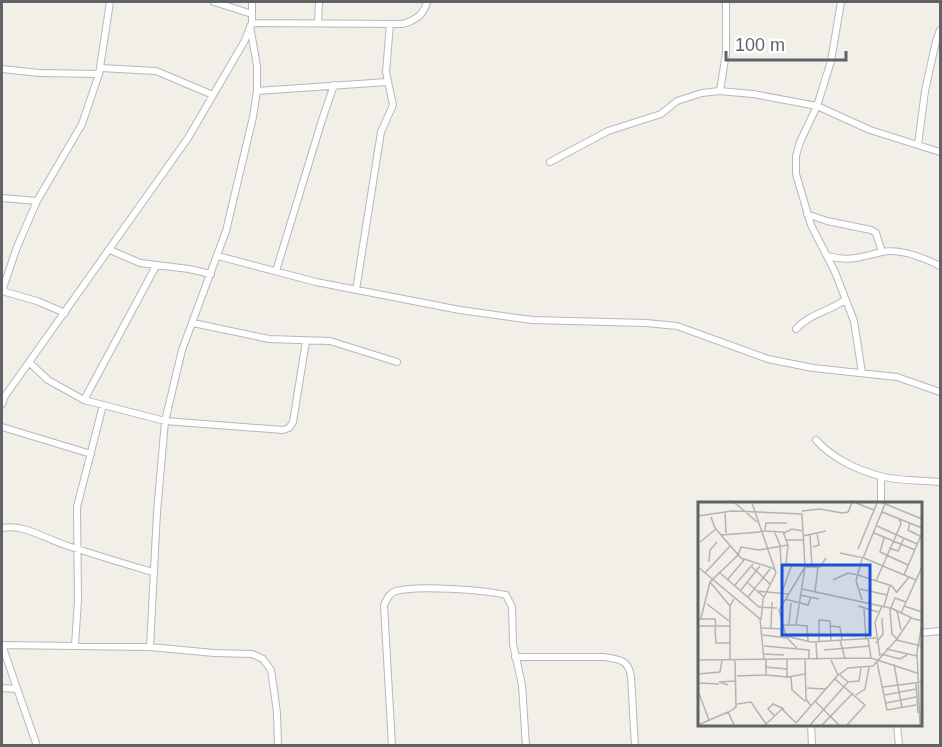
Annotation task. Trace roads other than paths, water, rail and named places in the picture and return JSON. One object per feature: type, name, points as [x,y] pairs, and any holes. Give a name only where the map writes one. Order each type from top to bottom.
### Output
[{"type":"street","points":[[66,313],[37,301],[2,291],[17,247],[37,201],[82,124],[99,71],[110,2]]},
{"type":"street","points":[[214,2],[252,14]]},
{"type":"street","points":[[150,647],[153,572],[165,422],[182,350],[226,231],[257,91],[257,66],[251,25],[252,2]]},
{"type":"street","points":[[318,23],[319,2]]},
{"type":"street","points":[[251,25],[402,24],[412,22],[419,17],[427,2]]},
{"type":"street","points":[[720,91],[726,52],[726,2]]},
{"type":"street","points":[[841,2],[831,61],[817,106],[796,156],[796,174],[807,214],[854,321],[862,373]]},
{"type":"street","points":[[356,290],[381,132],[393,105],[387,82],[390,24]]},
{"type":"street","points":[[2,404],[3,396],[66,313],[188,138],[244,42],[251,25]]},
{"type":"street","points":[[918,145],[925,91],[940,30]]},
{"type":"street","points":[[2,69],[39,73],[156,71],[213,95]]},
{"type":"street","points":[[257,91],[387,82]]},
{"type":"street","points":[[276,272],[334,86]]},
{"type":"street","points":[[550,162],[608,131],[661,114],[677,102],[702,93],[720,91],[753,94],[817,106],[870,130],[940,152]]},
{"type":"street","points":[[2,198],[37,201]]},
{"type":"street","points":[[807,214],[835,223],[871,230],[876,233],[882,252]]},
{"type":"street","points":[[110,249],[140,263],[189,268],[211,274]]},
{"type":"street","points":[[827,256],[840,260],[882,252],[907,254],[940,266]]},
{"type":"street","points":[[218,256],[356,290],[460,310],[532,320],[677,326],[768,358],[813,368],[897,377],[940,392]]},
{"type":"street","points":[[84,400],[156,266]]},
{"type":"street","points":[[796,329],[808,319],[832,309],[845,300]]},
{"type":"street","points":[[193,323],[269,339],[330,341],[397,362]]},
{"type":"street","points":[[30,363],[48,380],[84,400],[165,422],[283,430],[289,428],[293,422],[306,341]]},
{"type":"street","points":[[75,645],[78,600],[77,507],[102,405]]},
{"type":"street","points":[[2,427],[91,454]]},
{"type":"street","points":[[816,440],[838,459],[881,477],[940,482]]},
{"type":"street","points":[[881,477],[881,502]]},
{"type":"street","points":[[2,528],[27,529],[77,549],[153,572]]},
{"type":"street","points":[[392,746],[384,605],[387,597],[395,591],[435,590],[506,595],[512,607],[513,644],[522,685],[526,746]]},
{"type":"street","points":[[921,633],[940,631]]},
{"type":"street","points":[[37,746],[2,645],[150,647],[252,654],[263,659],[271,670],[277,713],[278,746]]},
{"type":"street","points":[[515,657],[604,657],[618,658],[626,663],[631,677],[635,746]]},
{"type":"street","points":[[2,688],[16,689]]},
{"type":"street","points":[[812,726],[812,746]]},
{"type":"street","points":[[897,726],[899,746]]}]
